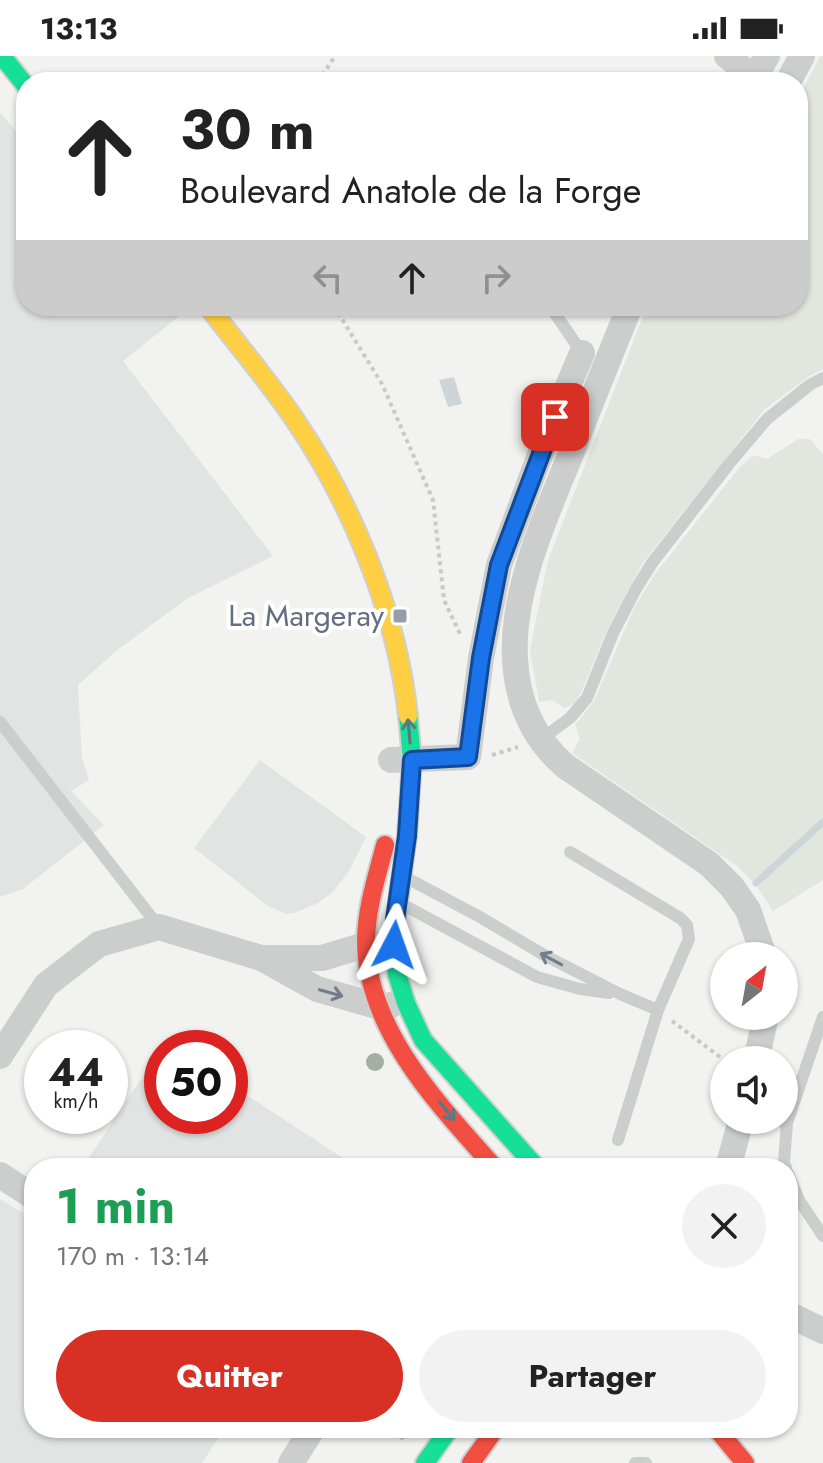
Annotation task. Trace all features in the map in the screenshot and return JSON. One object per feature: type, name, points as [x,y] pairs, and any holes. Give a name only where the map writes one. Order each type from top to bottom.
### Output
[{"type":"main road","points":[[2,56],[16,74]]},
{"type":"main road","points":[[216,316],[301,429],[350,515],[371,565],[389,620],[405,690],[395,754]]},
{"type":"main road","points":[[371,565],[407,836],[397,902],[394,945],[397,974],[423,1040],[528,1158]]},
{"type":"main road","points":[[386,828],[365,945],[371,982],[401,1053],[487,1158]]},
{"type":"main road","points":[[425,1463],[443,1438]]},
{"type":"main road","points":[[471,1463],[489,1438]]},
{"type":"main road","points":[[724,1438],[741,1458]]},
{"type":"street","points":[[727,56],[760,67]]},
{"type":"street","points":[[626,316],[547,513],[524,586],[516,630],[515,658],[524,707],[530,725],[540,740],[565,766],[709,864],[732,887],[748,910],[759,942]]},
{"type":"street","points":[[395,754],[468,757],[481,658],[499,565],[582,353]]},
{"type":"street","points":[[0,1056],[46,985],[99,944],[159,927],[261,958],[317,989],[380,1007],[406,1003]]},
{"type":"street","points":[[261,958],[322,958],[365,945],[394,945]]},
{"type":"street","points":[[730,1158],[737,1134]]},
{"type":"street","points":[[0,1175],[24,1191]]},
{"type":"street","points":[[798,1319],[821,1330]]},
{"type":"street","points":[[291,1463],[307,1438]]},
{"type":"lane","points":[[557,316],[582,353]]},
{"type":"lane","points":[[540,740],[570,718],[587,698],[613,633],[637,587],[729,464],[767,419],[823,378]]},
{"type":"lane","points":[[0,722],[159,927]]},
{"type":"lane","points":[[570,852],[687,925],[689,939],[658,1010],[618,1140]]},
{"type":"lane","points":[[379,868],[402,876],[620,994],[658,1010]]},
{"type":"lane","points":[[373,896],[397,902],[537,977],[580,989],[620,994]]},
{"type":"lane","points":[[798,1080],[823,1017]]},
{"type":"lane","points":[[782,1134],[784,1158]]},
{"type":"lane","points":[[798,1198],[823,1236]]},
{"type":"lane","points":[[635,1463],[646,1463]]},
{"type":"path","points":[[340,316],[382,384],[433,500],[444,600],[456,629],[473,653],[481,658]]},
{"type":"path","points":[[658,1010],[710,1049]]},
{"type":"shaded area","points":[[820,56],[823,56],[823,369],[765,409],[642,564],[607,630],[574,704],[564,708],[552,700],[539,702],[530,650],[548,560],[643,316],[808,316],[808,79]]},
{"type":"shaded area","points":[[0,112],[16,131],[16,316],[179,316],[123,361],[273,556],[188,598],[116,651],[78,685],[82,757],[89,780],[71,791],[104,825],[23,889],[0,897]]},
{"type":"shaded area","points":[[454,377],[462,404],[448,407],[439,380]]},
{"type":"shaded area","points":[[798,439],[810,439],[823,454],[823,880],[773,911],[756,885],[737,866],[572,753],[580,739],[575,725],[594,701],[634,608],[655,574],[739,468],[753,455],[767,459]]},
{"type":"shaded area","points":[[260,760],[366,837],[349,871],[333,892],[318,903],[294,913],[286,914],[268,906],[194,848]]},
{"type":"shaded area","points":[[144,1075],[144,1134],[248,1134],[248,1096],[343,1158],[89,1158],[105,1134],[128,1134],[128,1099]]},
{"type":"shaded area","points":[[0,1199],[24,1214],[24,1438],[218,1438],[202,1463],[0,1463]]},
{"type":"waterway","points":[[756,883],[823,822]]},
{"type":"traffic: fast","points":[[2,56],[16,74]]},
{"type":"traffic: fast","points":[[408,716],[412,760],[407,836],[394,931],[397,974],[423,1040],[528,1158]]},
{"type":"traffic: fast","points":[[425,1463],[443,1438]]},
{"type":"traffic: slow","points":[[216,316],[293,417],[352,522],[394,638],[408,716]]},
{"type":"traffic: jam","points":[[385,845],[366,930],[370,975],[379,1006],[392,1036],[410,1065],[451,1119],[486,1158]]},
{"type":"traffic: jam","points":[[471,1463],[489,1438]]},
{"type":"traffic: jam","points":[[724,1438],[745,1463]]},
{"type":"place","name":"La Margeray","points":[[400,616]]},
{"type":"route","points":[[394,945],[412,760],[468,757],[481,658],[499,565],[555,417]]}]
